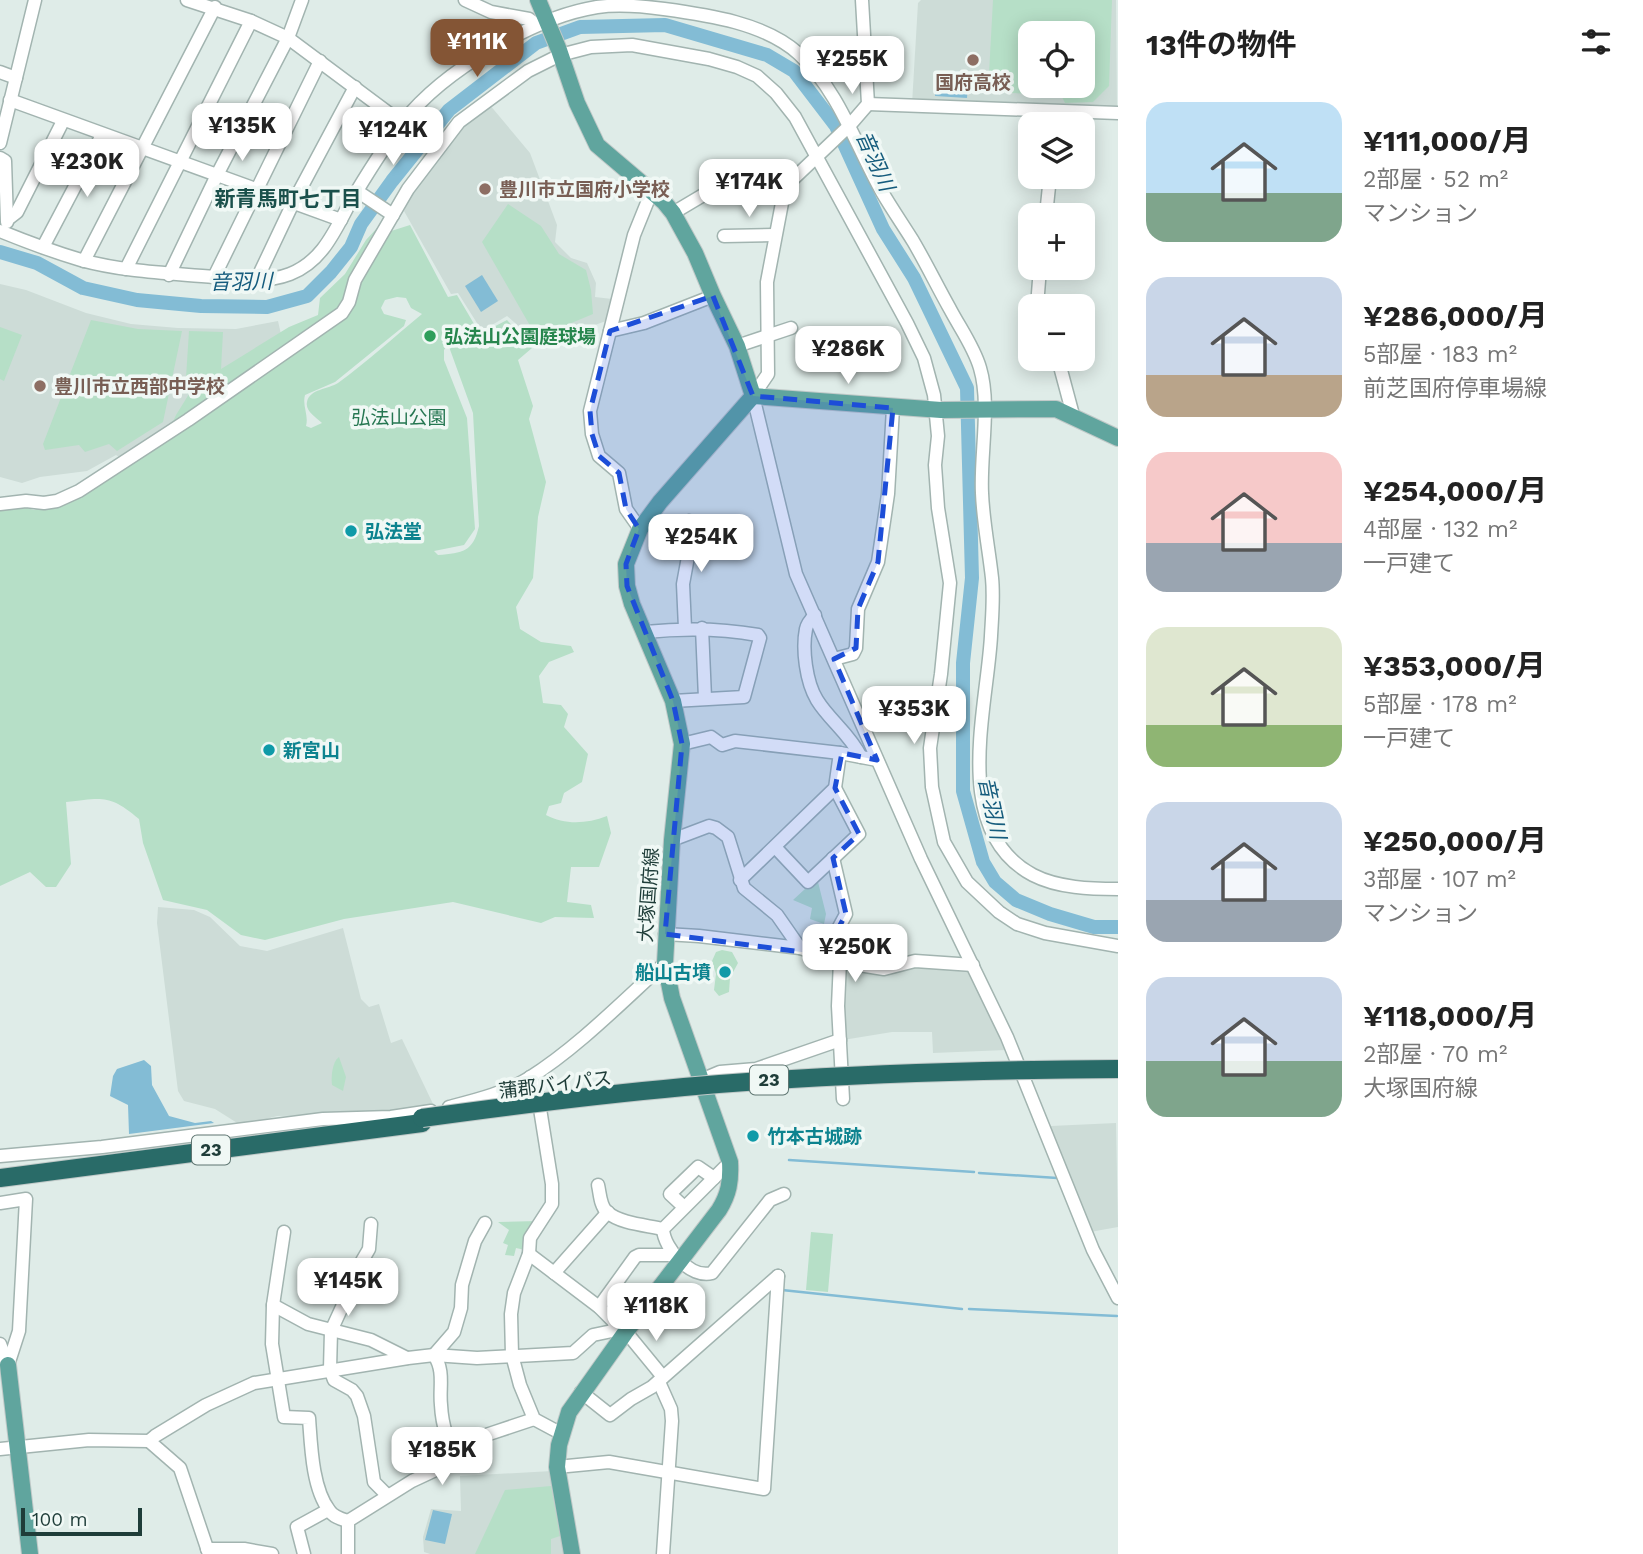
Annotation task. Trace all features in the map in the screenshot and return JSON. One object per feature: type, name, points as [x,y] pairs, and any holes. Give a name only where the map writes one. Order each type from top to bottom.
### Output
[{"type":"highway","name":"蒲郡バイパス","points":[[0,1172],[574,1102],[736,1087],[908,1077],[1118,1070]]},
{"type":"highway","name":"蒲郡バイパス","points":[[0,1178],[422,1120]]},
{"type":"main road","points":[[538,0],[542,23],[560,52],[577,103],[597,145],[673,213],[695,253],[737,346],[753,396],[939,410],[1056,409],[1118,438]]},
{"type":"main road","name":"大塚国府線","points":[[572,1554],[557,1467],[562,1434],[569,1412],[621,1331],[725,1199],[731,1178],[730,1161],[672,998],[665,963],[672,840],[682,744],[673,701],[626,586],[626,564],[640,529],[660,502],[753,396]]},
{"type":"main road","points":[[8,1365],[30,1554]]},
{"type":"street","points":[[0,143],[35,0]]},
{"type":"street","points":[[187,0],[215,7],[288,38],[402,123]]},
{"type":"street","points":[[169,275],[288,38],[302,0]]},
{"type":"street","points":[[466,0],[491,12],[542,23]]},
{"type":"street","points":[[862,0],[868,104],[848,128],[791,181],[782,203],[767,282],[768,374],[753,396],[796,574],[942,905],[1007,1037],[1093,1250],[1112,1277],[1118,1298]]},
{"type":"street","points":[[0,158],[5,161],[8,219],[3,232],[84,261],[126,269],[239,281],[287,275],[308,264],[327,246],[402,123],[445,79],[542,23],[597,7],[659,4],[739,24],[768,34],[796,51],[822,78],[874,178],[915,244],[980,366],[983,386],[982,493],[993,583],[991,638],[979,758],[984,813],[997,841],[1014,860],[1034,876],[1080,887],[1118,890]]},
{"type":"street","points":[[84,261],[215,7]]},
{"type":"street","points":[[126,269],[251,21]]},
{"type":"street","points":[[0,504],[57,501],[79,491],[333,320],[346,308],[355,280],[391,213],[459,122],[528,71],[560,52],[632,45],[737,67],[757,76],[776,93],[795,117],[819,156],[924,358],[939,410],[935,465],[938,508],[950,583],[930,748],[932,787],[944,842],[967,882],[999,912],[1017,924],[1045,933],[1118,946]]},
{"type":"street","points":[[214,277],[320,61]]},
{"type":"street","points":[[0,72],[16,78]]},
{"type":"street","points":[[257,279],[293,203],[355,87]]},
{"type":"street","points":[[10,100],[341,220]]},
{"type":"street","points":[[868,104],[1018,115]]},
{"type":"street","points":[[1095,115],[1118,113]]},
{"type":"street","points":[[8,219],[17,212],[64,121]]},
{"type":"street","points":[[43,247],[102,135]]},
{"type":"street","points":[[673,213],[710,191],[780,180],[791,181]]},
{"type":"street","points":[[359,192],[391,213]]},
{"type":"street","points":[[640,529],[626,509],[619,473],[599,456],[592,435],[590,411],[634,235],[652,193]]},
{"type":"street","points":[[724,236],[774,235]]},
{"type":"street","points":[[610,331],[644,323],[713,296]]},
{"type":"street","points":[[737,346],[791,328]]},
{"type":"street","points":[[1061,371],[1073,415]]},
{"type":"street","points":[[834,659],[853,654],[856,648],[858,609],[878,562],[888,494],[893,408]]},
{"type":"street","points":[[685,628],[683,584],[690,546],[689,521]]},
{"type":"street","points":[[815,615],[806,626],[805,651],[809,679],[817,699],[846,733],[861,757]]},
{"type":"street","points":[[645,632],[685,628],[724,629],[758,635],[760,638],[744,697],[673,701]]},
{"type":"street","points":[[702,628],[705,698]]},
{"type":"street","points":[[682,744],[710,737],[722,745],[735,741],[877,760]]},
{"type":"street","points":[[775,847],[808,882],[859,834],[835,788],[840,753]]},
{"type":"street","points":[[740,880],[835,788]]},
{"type":"street","points":[[672,840],[709,826],[728,837],[744,888],[777,915],[800,948]]},
{"type":"street","points":[[824,955],[846,914],[833,858]]},
{"type":"street","points":[[666,934],[800,948],[840,961],[884,970],[915,961],[973,965]]},
{"type":"street","points":[[840,961],[838,1006],[843,1099]]},
{"type":"street","points":[[0,1156],[102,1147],[323,1119],[411,1115],[436,1111],[501,1092],[530,1077],[602,1020],[665,963]]},
{"type":"street","points":[[701,1080],[720,1072],[756,1069],[840,1041]]},
{"type":"street","points":[[530,1077],[537,1090],[552,1184],[552,1204],[530,1238],[529,1254],[514,1293],[511,1314],[512,1355],[520,1385],[534,1419],[562,1434]]},
{"type":"street","points":[[676,1258],[663,1229],[730,1161]]},
{"type":"street","points":[[684,1207],[670,1194],[698,1167],[714,1178]]},
{"type":"street","points":[[598,1185],[602,1204],[608,1212],[622,1219],[663,1229]]},
{"type":"street","points":[[599,1307],[639,1255],[676,1258],[704,1275],[712,1273],[770,1200],[784,1194]]},
{"type":"street","points":[[0,1203],[26,1199],[19,1331],[8,1365]]},
{"type":"street","points":[[554,1273],[608,1212]]},
{"type":"street","points":[[434,1356],[454,1332],[475,1241],[485,1223]]},
{"type":"street","points":[[371,1224],[369,1249],[351,1280],[331,1331],[330,1369],[334,1380],[357,1396],[364,1416],[374,1482],[387,1495]]},
{"type":"street","points":[[284,1232],[273,1305],[272,1343],[284,1417],[309,1418],[313,1467],[328,1510],[336,1517],[348,1521]]},
{"type":"street","points":[[529,1254],[599,1307],[661,1379],[671,1409],[663,1554]]},
{"type":"street","points":[[557,1467],[609,1462],[764,1489],[778,1276],[661,1379],[610,1415],[581,1392]]},
{"type":"street","points":[[273,1305],[308,1324],[371,1340],[408,1358]]},
{"type":"street","points":[[149,1441],[224,1395],[254,1383],[408,1358],[573,1353],[593,1335],[621,1331]]},
{"type":"street","points":[[0,1344],[8,1365]]},
{"type":"street","points":[[434,1356],[440,1364],[441,1405],[445,1429],[452,1449],[459,1459]]},
{"type":"street","points":[[348,1521],[387,1495],[459,1459],[472,1444],[489,1434],[534,1419]]},
{"type":"street","points":[[0,1449],[89,1440],[149,1441],[180,1468],[208,1551],[244,1549],[272,1554]]},
{"type":"street","points":[[303,1554],[298,1527],[328,1510]]},
{"type":"street","points":[[348,1521],[348,1554]]},
{"type":"highlighted area","points":[[713,296],[753,396],[893,408],[878,562],[858,609],[856,648],[834,659],[877,760],[842,753],[835,788],[859,834],[833,858],[846,914],[824,955],[665,934],[682,744],[673,701],[627,586],[626,564],[639,529],[626,509],[619,473],[599,456],[592,434],[590,411],[610,331]]},
{"type":"shaded area","name":"国府高校","points":[[921,0],[1116,0],[1117,109],[912,104],[918,3]]},
{"type":"shaded area","points":[[489,104],[530,153],[557,225],[555,242],[571,258],[587,263],[596,283],[595,297],[612,299],[606,321],[534,347],[522,329],[507,316],[482,331],[458,293],[451,294],[404,211],[414,187],[461,125]]},
{"type":"shaded area","points":[[0,284],[26,290],[86,313],[131,324],[236,329],[278,321],[285,352],[124,460],[116,455],[87,471],[40,477],[22,483],[0,477]]},
{"type":"shaded area","points":[[158,907],[194,910],[210,917],[240,946],[267,951],[343,928],[361,999],[369,1007],[379,1004],[391,1043],[402,1039],[434,1106],[386,1114],[277,1116],[242,1126],[215,1109],[184,1101],[178,1091],[157,923]]},
{"type":"shaded area","points":[[842,965],[915,965],[972,970],[1006,1050],[933,1053],[932,1032],[892,1032],[843,1040]]},
{"type":"shaded area","points":[[1116,1123],[1118,1227],[1090,1232],[1049,1129],[1051,1126]]},
{"type":"shaded area","points":[[552,1471],[567,1554],[424,1552],[423,1537],[431,1509],[461,1511],[460,1476]]},
{"type":"green space","points":[[993,0],[1112,0],[1109,86],[1093,102],[1065,103],[1062,98],[1095,98],[1095,21],[1018,21],[1018,93],[988,92]]},
{"type":"green space","points":[[508,204],[541,226],[559,254],[586,270],[593,314],[545,334],[532,329],[482,242]]},
{"type":"green space","name":"弘法山公園","points":[[410,225],[448,297],[457,295],[480,334],[507,320],[532,348],[518,360],[533,406],[529,419],[546,482],[538,517],[533,578],[516,607],[520,629],[541,642],[571,646],[574,652],[549,662],[539,676],[543,703],[561,705],[568,714],[564,727],[588,754],[582,782],[564,793],[561,803],[549,806],[546,815],[576,822],[607,816],[611,833],[599,867],[571,867],[567,902],[591,905],[594,918],[555,917],[541,923],[453,902],[344,919],[265,940],[241,935],[207,910],[163,900],[143,843],[139,819],[120,805],[97,799],[66,802],[71,864],[56,887],[46,887],[30,872],[0,886],[0,509],[21,506],[34,510],[97,486],[163,443],[189,394],[185,393],[189,331],[223,332],[221,369],[289,327],[318,315],[320,298],[345,274],[366,240],[377,228],[388,232]],"holes":[[[406,298],[411,308],[422,314],[338,383],[311,394],[307,402],[308,408],[322,423],[311,428],[306,426],[305,395],[335,382],[404,326],[406,320],[384,314],[381,308],[385,300]],[[448,344],[473,413],[479,526],[474,541],[466,550],[438,555],[434,551],[464,545],[475,529],[467,418],[444,360],[444,350]]]},
{"type":"green space","points":[[91,320],[138,329],[182,331],[163,422],[117,451],[109,444],[85,452],[79,445],[45,450],[43,444]]},
{"type":"green space","points":[[0,327],[22,335],[4,381],[0,379]]},
{"type":"green space","points":[[817,878],[826,914],[824,924],[810,919],[812,908],[793,900]]},
{"type":"green space","name":"船山古墳","points":[[716,952],[732,952],[738,963],[730,978],[729,992],[719,996],[714,990],[716,974],[712,961]]},
{"type":"green space","points":[[339,1057],[346,1077],[343,1091],[332,1085],[333,1066]]},
{"type":"green space","points":[[538,1221],[525,1250],[516,1248],[514,1256],[505,1255],[508,1245],[503,1243],[509,1230],[498,1222]]},
{"type":"green space","points":[[811,1232],[833,1234],[828,1292],[806,1290]]},
{"type":"green space","points":[[551,1486],[560,1536],[551,1539],[551,1554],[475,1554],[505,1490]]},
{"type":"water","points":[[937,71],[969,72],[967,98],[935,96]]},
{"type":"water","points":[[482,275],[498,301],[481,312],[465,286]]},
{"type":"water","points":[[144,1060],[151,1066],[152,1085],[169,1116],[195,1123],[214,1123],[129,1134],[128,1105],[110,1096],[113,1076],[117,1069]]},
{"type":"water","points":[[433,1510],[452,1514],[445,1544],[425,1540]]},
{"type":"waterway","name":"音羽川","points":[[0,252],[37,263],[83,288],[137,300],[201,306],[267,307],[307,296],[351,247],[361,224],[449,110],[536,43],[580,27],[665,25],[767,55],[794,71],[836,126],[883,229],[914,278],[967,388],[972,578],[963,663],[963,791],[983,862],[995,882],[1016,900],[1050,914],[1094,927],[1118,927]]},
{"type":"waterway","points":[[789,1160],[974,1172]]},
{"type":"waterway","points":[[979,1173],[1057,1178]]},
{"type":"waterway","points":[[782,1290],[962,1309]]},
{"type":"waterway","points":[[969,1309],[1117,1316]]},
{"type":"place","name":"国府高校","points":[[973,60]]},
{"type":"place","name":"豊川市立国府小学校","points":[[485,189]]},
{"type":"place","name":"弘法山公園庭球場","points":[[430,336]]},
{"type":"place","name":"豊川市立西部中学校","points":[[40,386]]},
{"type":"place","name":"弘法堂","points":[[351,531]]},
{"type":"place","name":"新宮山","points":[[269,750]]},
{"type":"place","name":"船山古墳","points":[[725,972]]},
{"type":"place","name":"竹本古城跡","points":[[753,1136]]},
{"type":"district","name":"新青馬町七丁目","points":[[288,199]]}]
